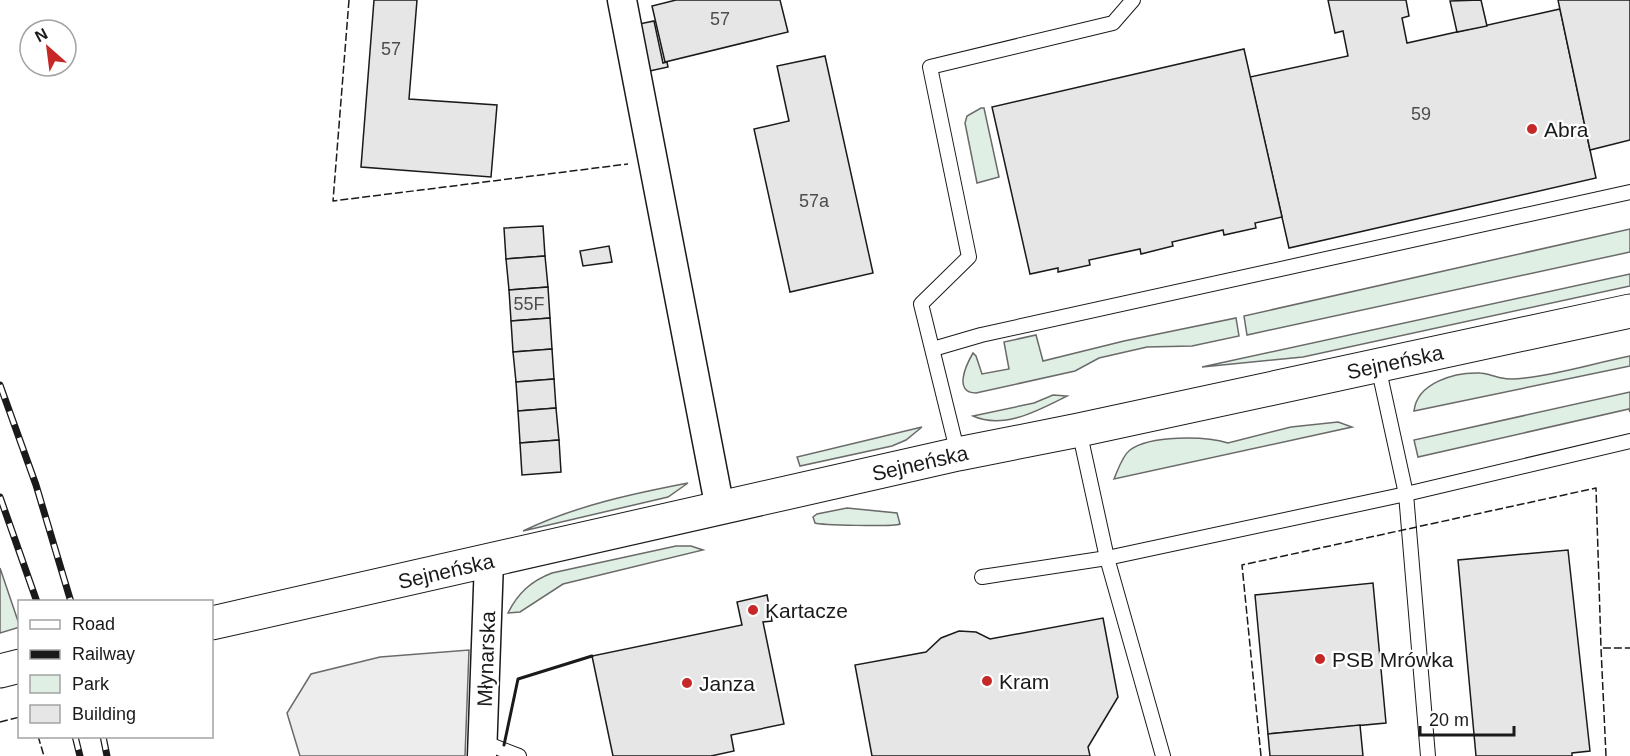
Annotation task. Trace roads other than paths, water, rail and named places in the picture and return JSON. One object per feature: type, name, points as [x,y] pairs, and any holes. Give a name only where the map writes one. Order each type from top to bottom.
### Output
[{"type":"street","points":[[622,0],[720,509]]},
{"type":"street","name":"Sejneńska","points":[[213,623],[958,454],[1630,311]]},
{"type":"street","name":"Młynarska","points":[[483,749],[489,561]]},
{"type":"street","points":[[0,670],[18,666]]},
{"type":"lane","points":[[958,454],[921,304],[969,257],[930,67],[1113,23],[1133,0]]},
{"type":"lane","points":[[933,349],[981,335],[1630,192]]},
{"type":"lane","points":[[1378,366],[1406,494],[1428,756]]},
{"type":"lane","points":[[1079,430],[1107,558],[1162,756]]},
{"type":"lane","points":[[982,577],[1107,558],[1406,494],[1630,441]]},
{"type":"lane","points":[[483,749],[519,756]]},
{"type":"railway","points":[[0,385],[36,485],[70,600]]},
{"type":"railway","points":[[0,497],[36,600]]},
{"type":"railway","points":[[76,738],[80,756]]},
{"type":"railway","points":[[103,738],[107,756]]},
{"type":"place","name":"Abra","points":[[1532,129]]},
{"type":"place","name":"Kartacze","points":[[753,610]]},
{"type":"place","name":"PSB Mrówka","points":[[1320,659]]},
{"type":"place","name":"Kram","points":[[987,681]]},
{"type":"place","name":"Janza","points":[[687,683]]}]
